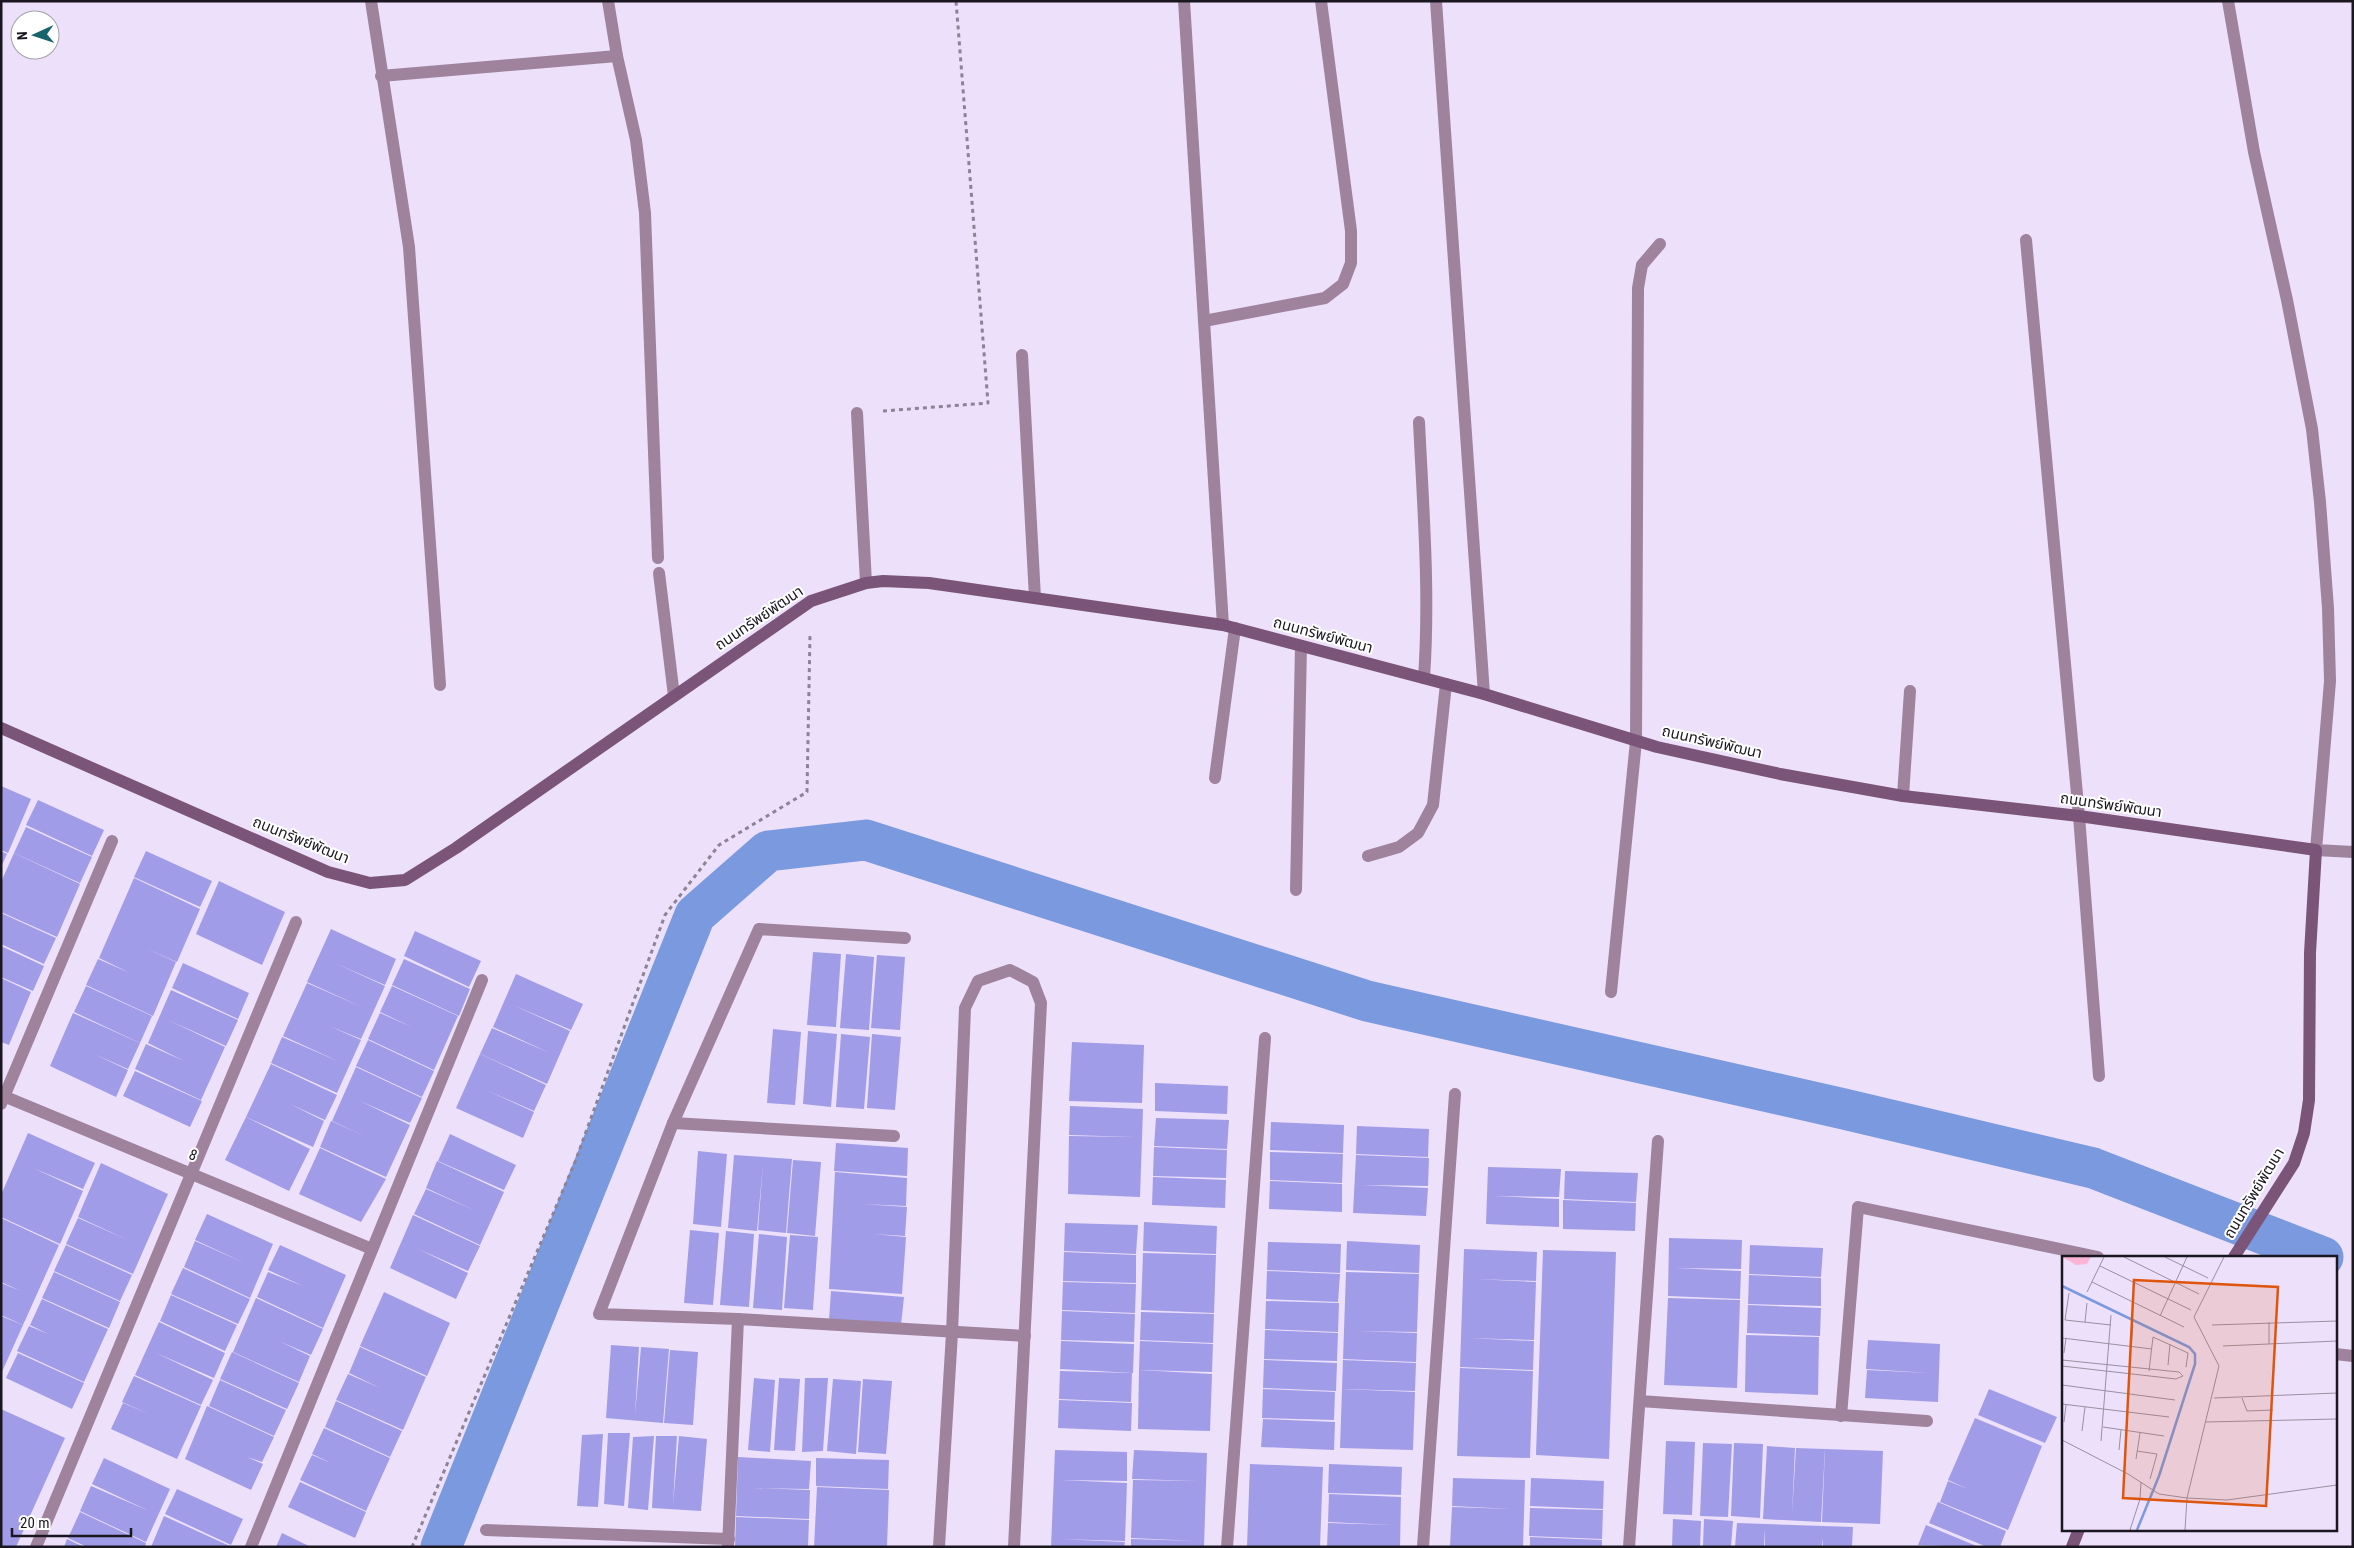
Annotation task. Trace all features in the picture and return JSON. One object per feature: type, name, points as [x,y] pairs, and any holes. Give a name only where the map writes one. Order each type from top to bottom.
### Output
[{"type":"street","points":[[371,1],[381,76],[395,147],[409,247],[440,685]]},
{"type":"street","points":[[608,1],[617,56],[636,140],[645,213],[658,558]]},
{"type":"street","points":[[1184,1],[1204,321],[1229,626],[1215,778]]},
{"type":"street","points":[[1204,321],[1324,298],[1344,284],[1351,263],[1350,231],[1321,1]]},
{"type":"street","points":[[1436,1],[1484,694]]},
{"type":"street","points":[[2228,1],[2254,152],[2287,300],[2312,429],[2320,502],[2328,608],[2330,681],[2316,850],[2353,852]]},
{"type":"street","points":[[381,76],[617,56]]},
{"type":"street","points":[[2026,240],[2080,816],[2099,1076]]},
{"type":"street","points":[[1611,992],[1636,741],[1638,288],[1642,265],[1660,244]]},
{"type":"street","points":[[1022,355],[1035,598]]},
{"type":"street","points":[[857,413],[866,583]]},
{"type":"street","points":[[1419,422],[1426,566],[1427,637],[1424,678]]},
{"type":"street","points":[[659,573],[674,696]]},
{"type":"street","name":"ถนนทรัพย์พัฒนา","points":[[1,728],[328,872],[370,883],[406,880],[433,864],[811,601],[866,583],[883,581],[929,583],[1229,626],[1484,694],[1636,741],[1780,774],[1902,796],[2080,816],[2316,850],[2310,953],[2309,1100],[2304,1133],[2294,1163],[2235,1256]]},
{"type":"street","points":[[1296,890],[1302,646]]},
{"type":"street","points":[[1368,856],[1399,847],[1418,832],[1432,806],[1446,684]]},
{"type":"street","points":[[1902,796],[1910,691]]},
{"type":"street","points":[[2,1098],[112,841]]},
{"type":"street","points":[[36,1547],[296,922]]},
{"type":"street","points":[[905,938],[759,929],[674,1123],[600,1314],[738,1319],[1025,1336]]},
{"type":"street","points":[[939,1547],[952,1333],[965,1008],[978,981],[1010,970],[1033,982],[1041,1003],[1014,1547]]},
{"type":"street","points":[[251,1547],[482,980]]},
{"type":"street","points":[[1228,1547],[1265,1038]]},
{"type":"street","points":[[1422,1547],[1456,1094]]},
{"type":"street","name":"8","points":[[2,1098],[192,1172],[372,1249]]},
{"type":"street","points":[[674,1123],[894,1136]]},
{"type":"street","points":[[1629,1547],[1658,1141]]},
{"type":"street","points":[[1841,1416],[1858,1208],[2093,1256]]},
{"type":"street","points":[[486,1530],[728,1543],[738,1319]]},
{"type":"street","points":[[2336,1354],[2353,1356]]},
{"type":"street","points":[[1640,1401],[1928,1421]]},
{"type":"street","points":[[2072,1547],[2080,1530]]},
{"type":"path","points":[[857,413],[988,403],[956,1]]},
{"type":"path","points":[[412,1547],[575,1162],[665,915],[719,845],[807,792],[811,601]]},
{"type":"building","points":[[1,786],[31,799],[8,853],[1,850]]},
{"type":"building","points":[[38,800],[104,830],[92,856],[26,825]]},
{"type":"building","points":[[26,827],[92,857],[80,883],[14,853]]},
{"type":"building","points":[[1,851],[7,854],[1,867]]},
{"type":"building","points":[[146,851],[212,881],[200,907],[134,877]]},
{"type":"building","points":[[14,853],[80,884],[57,937],[1,912],[1,882]]},
{"type":"building","points":[[134,878],[200,909],[177,962],[145,948],[176,962],[153,1016],[86,985],[98,959],[130,973],[99,958]]},
{"type":"building","points":[[219,881],[285,912],[262,965],[196,934]]},
{"type":"building","points":[[1,913],[56,938],[44,964],[1,944]]},
{"type":"building","points":[[331,929],[396,959],[385,985],[335,963],[385,986],[361,1039],[329,1026],[361,1040],[337,1093],[271,1063],[282,1037],[340,1062],[283,1036],[307,983],[364,1008],[307,982]]},
{"type":"building","points":[[415,931],[481,961],[469,987],[404,956]]},
{"type":"building","points":[[1,946],[44,966],[33,991],[1,977]]},
{"type":"building","points":[[813,952],[841,954],[836,1027],[807,1025]]},
{"type":"building","points":[[846,954],[874,957],[869,1030],[840,1028]]},
{"type":"building","points":[[877,955],[905,957],[900,1030],[871,1028]]},
{"type":"building","points":[[404,959],[470,989],[459,1016],[392,985]]},
{"type":"building","points":[[183,963],[249,993],[238,1019],[172,988]]},
{"type":"building","points":[[516,974],[583,1004],[571,1030],[513,1005],[570,1031],[547,1084],[480,1054],[492,1028],[550,1053],[493,1027]]},
{"type":"building","points":[[1,978],[31,992],[9,1045],[1,1042]]},
{"type":"building","points":[[86,986],[152,1016],[140,1043],[74,1012]]},
{"type":"building","points":[[392,986],[458,1016],[434,1070],[368,1039],[380,1013],[412,1027],[380,1012]]},
{"type":"building","points":[[171,990],[238,1020],[226,1046],[168,1020],[225,1047],[201,1100],[135,1069],[146,1044],[184,1061],[148,1043]]},
{"type":"building","points":[[73,1013],[140,1043],[128,1069],[94,1054],[128,1070],[116,1097],[50,1066]]},
{"type":"building","points":[[773,1029],[801,1032],[795,1105],[767,1103]]},
{"type":"building","points":[[808,1031],[837,1034],[831,1107],[803,1104]]},
{"type":"building","points":[[841,1034],[870,1037],[864,1109],[836,1107]]},
{"type":"building","points":[[872,1034],[901,1037],[895,1110],[867,1108]]},
{"type":"building","points":[[368,1040],[434,1071],[422,1097],[356,1066]]},
{"type":"building","points":[[1072,1042],[1144,1045],[1142,1103],[1069,1101]]},
{"type":"building","points":[[480,1054],[546,1085],[534,1111],[484,1089],[534,1112],[523,1138],[456,1108]]},
{"type":"building","points":[[271,1064],[337,1095],[325,1120],[290,1104],[324,1121],[313,1147],[246,1117]]},
{"type":"building","points":[[356,1067],[422,1098],[410,1123],[360,1101],[410,1125],[386,1177],[320,1147],[331,1121],[367,1137],[332,1121]]},
{"type":"building","points":[[135,1071],[202,1101],[190,1127],[123,1096]]},
{"type":"building","points":[[1155,1083],[1228,1086],[1227,1114],[1155,1111]]},
{"type":"building","points":[[1070,1106],[1143,1109],[1140,1197],[1068,1194],[1069,1136],[1135,1137],[1069,1135]]},
{"type":"building","points":[[246,1117],[310,1149],[289,1191],[225,1160]]},
{"type":"building","points":[[1156,1118],[1229,1120],[1227,1149],[1154,1146]]},
{"type":"building","points":[[1271,1122],[1344,1125],[1343,1153],[1270,1150]]},
{"type":"building","points":[[1357,1126],[1429,1129],[1428,1157],[1356,1154]]},
{"type":"building","points":[[28,1133],[95,1163],[83,1189],[33,1168],[83,1191],[60,1244],[1,1217],[1,1195]]},
{"type":"building","points":[[450,1134],[516,1165],[504,1190],[438,1161]]},
{"type":"building","points":[[836,1143],[908,1148],[907,1176],[834,1171]]},
{"type":"building","points":[[1154,1147],[1227,1150],[1226,1178],[1153,1176]]},
{"type":"building","points":[[320,1148],[386,1179],[361,1222],[299,1194]]},
{"type":"building","points":[[698,1151],[727,1154],[721,1227],[693,1224]]},
{"type":"building","points":[[1270,1152],[1343,1154],[1342,1183],[1270,1180]]},
{"type":"building","points":[[734,1155],[792,1159],[786,1233],[758,1230],[763,1164],[757,1231],[728,1228]]},
{"type":"building","points":[[1356,1155],[1429,1158],[1428,1186],[1362,1185],[1428,1188],[1426,1216],[1353,1213]]},
{"type":"building","points":[[793,1160],[821,1162],[815,1236],[787,1233]]},
{"type":"building","points":[[437,1161],[504,1192],[480,1245],[414,1214],[426,1189],[476,1211],[426,1188]]},
{"type":"building","points":[[101,1163],[168,1194],[133,1274],[66,1244],[78,1218],[128,1240],[78,1217]]},
{"type":"building","points":[[1488,1167],[1561,1169],[1559,1197],[1494,1196],[1559,1199],[1559,1227],[1486,1224]]},
{"type":"building","points":[[1565,1171],[1638,1173],[1636,1202],[1564,1199]]},
{"type":"building","points":[[835,1172],[907,1178],[906,1206],[863,1204],[907,1207],[905,1236],[873,1234],[906,1237],[902,1294],[829,1289]]},
{"type":"building","points":[[1153,1177],[1226,1180],[1225,1208],[1152,1205]]},
{"type":"building","points":[[1270,1181],[1342,1184],[1342,1212],[1269,1209]]},
{"type":"building","points":[[1563,1200],[1636,1203],[1635,1231],[1563,1229]]},
{"type":"building","points":[[207,1214],[273,1244],[250,1298],[184,1267],[195,1241],[245,1263],[195,1240]]},
{"type":"building","points":[[413,1215],[480,1246],[468,1271],[418,1249],[468,1273],[456,1299],[390,1268]]},
{"type":"building","points":[[1,1218],[59,1245],[23,1325],[1,1315],[1,1283],[21,1291],[1,1282]]},
{"type":"building","points":[[1144,1222],[1217,1226],[1216,1254],[1143,1251]]},
{"type":"building","points":[[1065,1223],[1138,1225],[1136,1254],[1064,1251]]},
{"type":"building","points":[[690,1230],[719,1233],[713,1305],[684,1303]]},
{"type":"building","points":[[726,1231],[754,1234],[749,1307],[720,1305]]},
{"type":"building","points":[[759,1234],[787,1237],[782,1310],[753,1308]]},
{"type":"building","points":[[790,1235],[818,1237],[813,1310],[784,1308]]},
{"type":"building","points":[[1669,1238],[1742,1240],[1741,1269],[1675,1268],[1741,1271],[1740,1299],[1668,1296]]},
{"type":"building","points":[[1347,1241],[1420,1245],[1419,1273],[1346,1270]]},
{"type":"building","points":[[1268,1242],[1341,1244],[1340,1273],[1267,1270]]},
{"type":"building","points":[[66,1245],[132,1275],[120,1301],[54,1271]]},
{"type":"building","points":[[280,1245],[346,1275],[323,1328],[257,1297],[268,1272],[303,1286],[268,1270]]},
{"type":"building","points":[[1750,1245],[1823,1248],[1821,1277],[1749,1274]]},
{"type":"building","points":[[1464,1249],[1537,1252],[1536,1281],[1475,1279],[1536,1282],[1534,1340],[1468,1338],[1534,1341],[1533,1370],[1460,1367]]},
{"type":"building","points":[[1543,1250],[1616,1252],[1609,1459],[1536,1455]]},
{"type":"building","points":[[1064,1252],[1136,1255],[1136,1283],[1063,1281]]},
{"type":"building","points":[[1143,1253],[1216,1255],[1214,1313],[1141,1310]]},
{"type":"building","points":[[183,1268],[250,1299],[238,1324],[171,1294]]},
{"type":"building","points":[[1267,1271],[1340,1274],[1338,1302],[1266,1299]]},
{"type":"building","points":[[54,1272],[120,1302],[109,1328],[42,1298]]},
{"type":"building","points":[[1346,1272],[1419,1274],[1417,1332],[1357,1331],[1417,1333],[1416,1362],[1343,1359]]},
{"type":"building","points":[[1749,1275],[1821,1278],[1821,1306],[1748,1304]]},
{"type":"building","points":[[1063,1282],[1136,1284],[1135,1313],[1062,1310]]},
{"type":"building","points":[[831,1291],[904,1297],[901,1325],[829,1320]]},
{"type":"building","points":[[384,1292],[450,1323],[427,1376],[360,1346]]},
{"type":"building","points":[[171,1295],[237,1325],[225,1351],[160,1321]]},
{"type":"building","points":[[256,1298],[323,1329],[311,1355],[279,1341],[310,1356],[299,1382],[233,1352]]},
{"type":"building","points":[[1668,1298],[1740,1300],[1737,1388],[1664,1385]]},
{"type":"building","points":[[42,1299],[108,1329],[84,1382],[17,1351],[29,1326],[48,1334],[30,1325]]},
{"type":"building","points":[[1266,1301],[1339,1303],[1338,1332],[1265,1329]]},
{"type":"building","points":[[1748,1305],[1821,1308],[1820,1336],[1747,1333]]},
{"type":"building","points":[[1062,1311],[1135,1314],[1134,1342],[1061,1340]]},
{"type":"building","points":[[1141,1312],[1214,1314],[1213,1343],[1140,1340]]},
{"type":"building","points":[[1,1316],[23,1325],[1,1374]]},
{"type":"building","points":[[159,1322],[225,1353],[214,1378],[156,1353],[213,1380],[201,1405],[135,1375]]},
{"type":"building","points":[[1265,1330],[1338,1333],[1337,1361],[1264,1359]]},
{"type":"building","points":[[1746,1335],[1819,1337],[1818,1395],[1745,1392]]},
{"type":"building","points":[[1868,1340],[1940,1344],[1938,1402],[1865,1398],[1867,1370],[1930,1373],[1866,1369]]},
{"type":"building","points":[[1061,1341],[1134,1344],[1133,1373],[1060,1369]]},
{"type":"building","points":[[1140,1341],[1213,1344],[1212,1372],[1139,1370]]},
{"type":"building","points":[[611,1345],[639,1347],[635,1415],[641,1347],[669,1349],[663,1423],[606,1418]]},
{"type":"building","points":[[360,1347],[426,1377],[403,1430],[336,1400],[348,1374],[380,1388],[349,1373]]},
{"type":"building","points":[[670,1350],[698,1352],[693,1425],[664,1423]]},
{"type":"building","points":[[232,1352],[299,1383],[287,1409],[220,1379]]},
{"type":"building","points":[[18,1353],[84,1383],[72,1409],[6,1378]]},
{"type":"building","points":[[1264,1360],[1337,1363],[1336,1391],[1263,1388]]},
{"type":"building","points":[[1343,1360],[1416,1363],[1415,1391],[1342,1389]]},
{"type":"building","points":[[1460,1368],[1533,1371],[1530,1458],[1457,1456]]},
{"type":"building","points":[[1139,1370],[1212,1374],[1210,1431],[1138,1429]]},
{"type":"building","points":[[1060,1371],[1132,1373],[1131,1402],[1059,1399]]},
{"type":"building","points":[[134,1376],[201,1406],[177,1459],[111,1429],[123,1403],[149,1414],[122,1402]]},
{"type":"building","points":[[754,1378],[775,1380],[770,1452],[748,1450]]},
{"type":"building","points":[[779,1378],[800,1379],[795,1451],[774,1450]]},
{"type":"building","points":[[805,1378],[828,1378],[823,1451],[802,1452]]},
{"type":"building","points":[[833,1379],[861,1381],[856,1454],[827,1451]]},
{"type":"building","points":[[863,1379],[892,1381],[886,1454],[858,1452]]},
{"type":"building","points":[[220,1380],[286,1410],[274,1436],[209,1406]]},
{"type":"building","points":[[1263,1389],[1335,1392],[1334,1420],[1262,1418]]},
{"type":"building","points":[[1342,1389],[1415,1392],[1413,1450],[1340,1448]]},
{"type":"building","points":[[1989,1389],[2057,1417],[2045,1443],[1978,1415]]},
{"type":"building","points":[[1059,1400],[1132,1403],[1131,1431],[1058,1428]]},
{"type":"building","points":[[336,1401],[402,1431],[390,1457],[325,1427]]},
{"type":"building","points":[[207,1406],[274,1437],[262,1462],[247,1457],[263,1464],[251,1490],[185,1459]]},
{"type":"building","points":[[1,1409],[65,1438],[16,1547],[1,1547]]},
{"type":"building","points":[[1975,1418],[2042,1446],[2008,1530],[1940,1502],[1948,1481],[1968,1489],[1948,1480]]},
{"type":"building","points":[[1263,1419],[1335,1422],[1334,1450],[1261,1447]]},
{"type":"building","points":[[324,1428],[390,1458],[366,1511],[300,1480],[312,1455],[331,1463],[312,1454]]},
{"type":"building","points":[[608,1433],[630,1433],[624,1506],[604,1504]]},
{"type":"building","points":[[603,1434],[598,1507],[577,1506],[582,1435]]},
{"type":"building","points":[[654,1436],[648,1510],[628,1508],[633,1437]]},
{"type":"building","points":[[656,1436],[677,1436],[673,1504],[679,1436],[707,1439],[701,1511],[652,1508]]},
{"type":"building","points":[[1666,1441],[1695,1442],[1692,1515],[1663,1514]]},
{"type":"building","points":[[1703,1443],[1732,1444],[1728,1517],[1700,1516]]},
{"type":"building","points":[[1734,1443],[1763,1444],[1760,1518],[1731,1516]]},
{"type":"building","points":[[1767,1446],[1795,1448],[1792,1515],[1796,1448],[1825,1449],[1821,1522],[1763,1519]]},
{"type":"building","points":[[1825,1449],[1883,1451],[1880,1524],[1822,1522]]},
{"type":"building","points":[[1055,1450],[1127,1452],[1127,1481],[1061,1480],[1127,1483],[1125,1541],[1059,1539],[1125,1542],[1124,1547],[1051,1547]]},
{"type":"building","points":[[1134,1450],[1207,1453],[1204,1547],[1131,1547],[1131,1539],[1197,1541],[1131,1538],[1133,1480],[1198,1481],[1132,1479]]},
{"type":"building","points":[[738,1457],[811,1461],[809,1489],[751,1488],[810,1490],[809,1519],[736,1516]]},
{"type":"building","points":[[104,1458],[170,1489],[146,1542],[80,1511],[91,1486],[149,1511],[92,1484]]},
{"type":"building","points":[[816,1458],[889,1460],[888,1489],[816,1486]]},
{"type":"building","points":[[1250,1464],[1323,1467],[1320,1547],[1247,1547]]},
{"type":"building","points":[[1329,1464],[1402,1467],[1401,1495],[1328,1493]]},
{"type":"building","points":[[1453,1478],[1525,1480],[1523,1547],[1450,1547],[1452,1507],[1512,1509],[1452,1506]]},
{"type":"building","points":[[1531,1478],[1604,1481],[1603,1509],[1530,1506]]},
{"type":"building","points":[[300,1482],[366,1512],[355,1538],[288,1507]]},
{"type":"building","points":[[817,1487],[889,1490],[887,1547],[814,1547]]},
{"type":"building","points":[[177,1489],[243,1519],[231,1545],[165,1514]]},
{"type":"building","points":[[1329,1494],[1401,1497],[1400,1547],[1327,1547],[1328,1523],[1393,1525],[1328,1522]]},
{"type":"building","points":[[1938,1502],[2006,1531],[2000,1547],[1987,1547],[1929,1523]]},
{"type":"building","points":[[1530,1508],[1603,1510],[1602,1539],[1529,1536]]},
{"type":"building","points":[[80,1512],[146,1543],[145,1547],[87,1547],[68,1538]]},
{"type":"building","points":[[164,1516],[232,1547],[151,1547]]},
{"type":"building","points":[[736,1517],[809,1520],[808,1547],[735,1547]]},
{"type":"building","points":[[1673,1519],[1701,1521],[1700,1547],[1672,1547]]},
{"type":"building","points":[[1704,1519],[1733,1521],[1731,1547],[1703,1547]]},
{"type":"building","points":[[1737,1523],[1853,1527],[1852,1547],[1823,1547],[1823,1538],[1822,1547],[1765,1547],[1765,1529],[1764,1547],[1735,1547]]},
{"type":"building","points":[[1926,1525],[1979,1547],[1918,1545]]},
{"type":"building","points":[[282,1533],[311,1547],[276,1547]]},
{"type":"building","points":[[1530,1537],[1602,1540],[1602,1547],[1530,1547]]},
{"type":"building","points":[[67,1539],[84,1547],[64,1547]]},
{"type":"waterway","points":[[441,1547],[695,915],[768,851],[866,840],[1367,1001],[1844,1109],[2093,1168],[2320,1256]]}]
